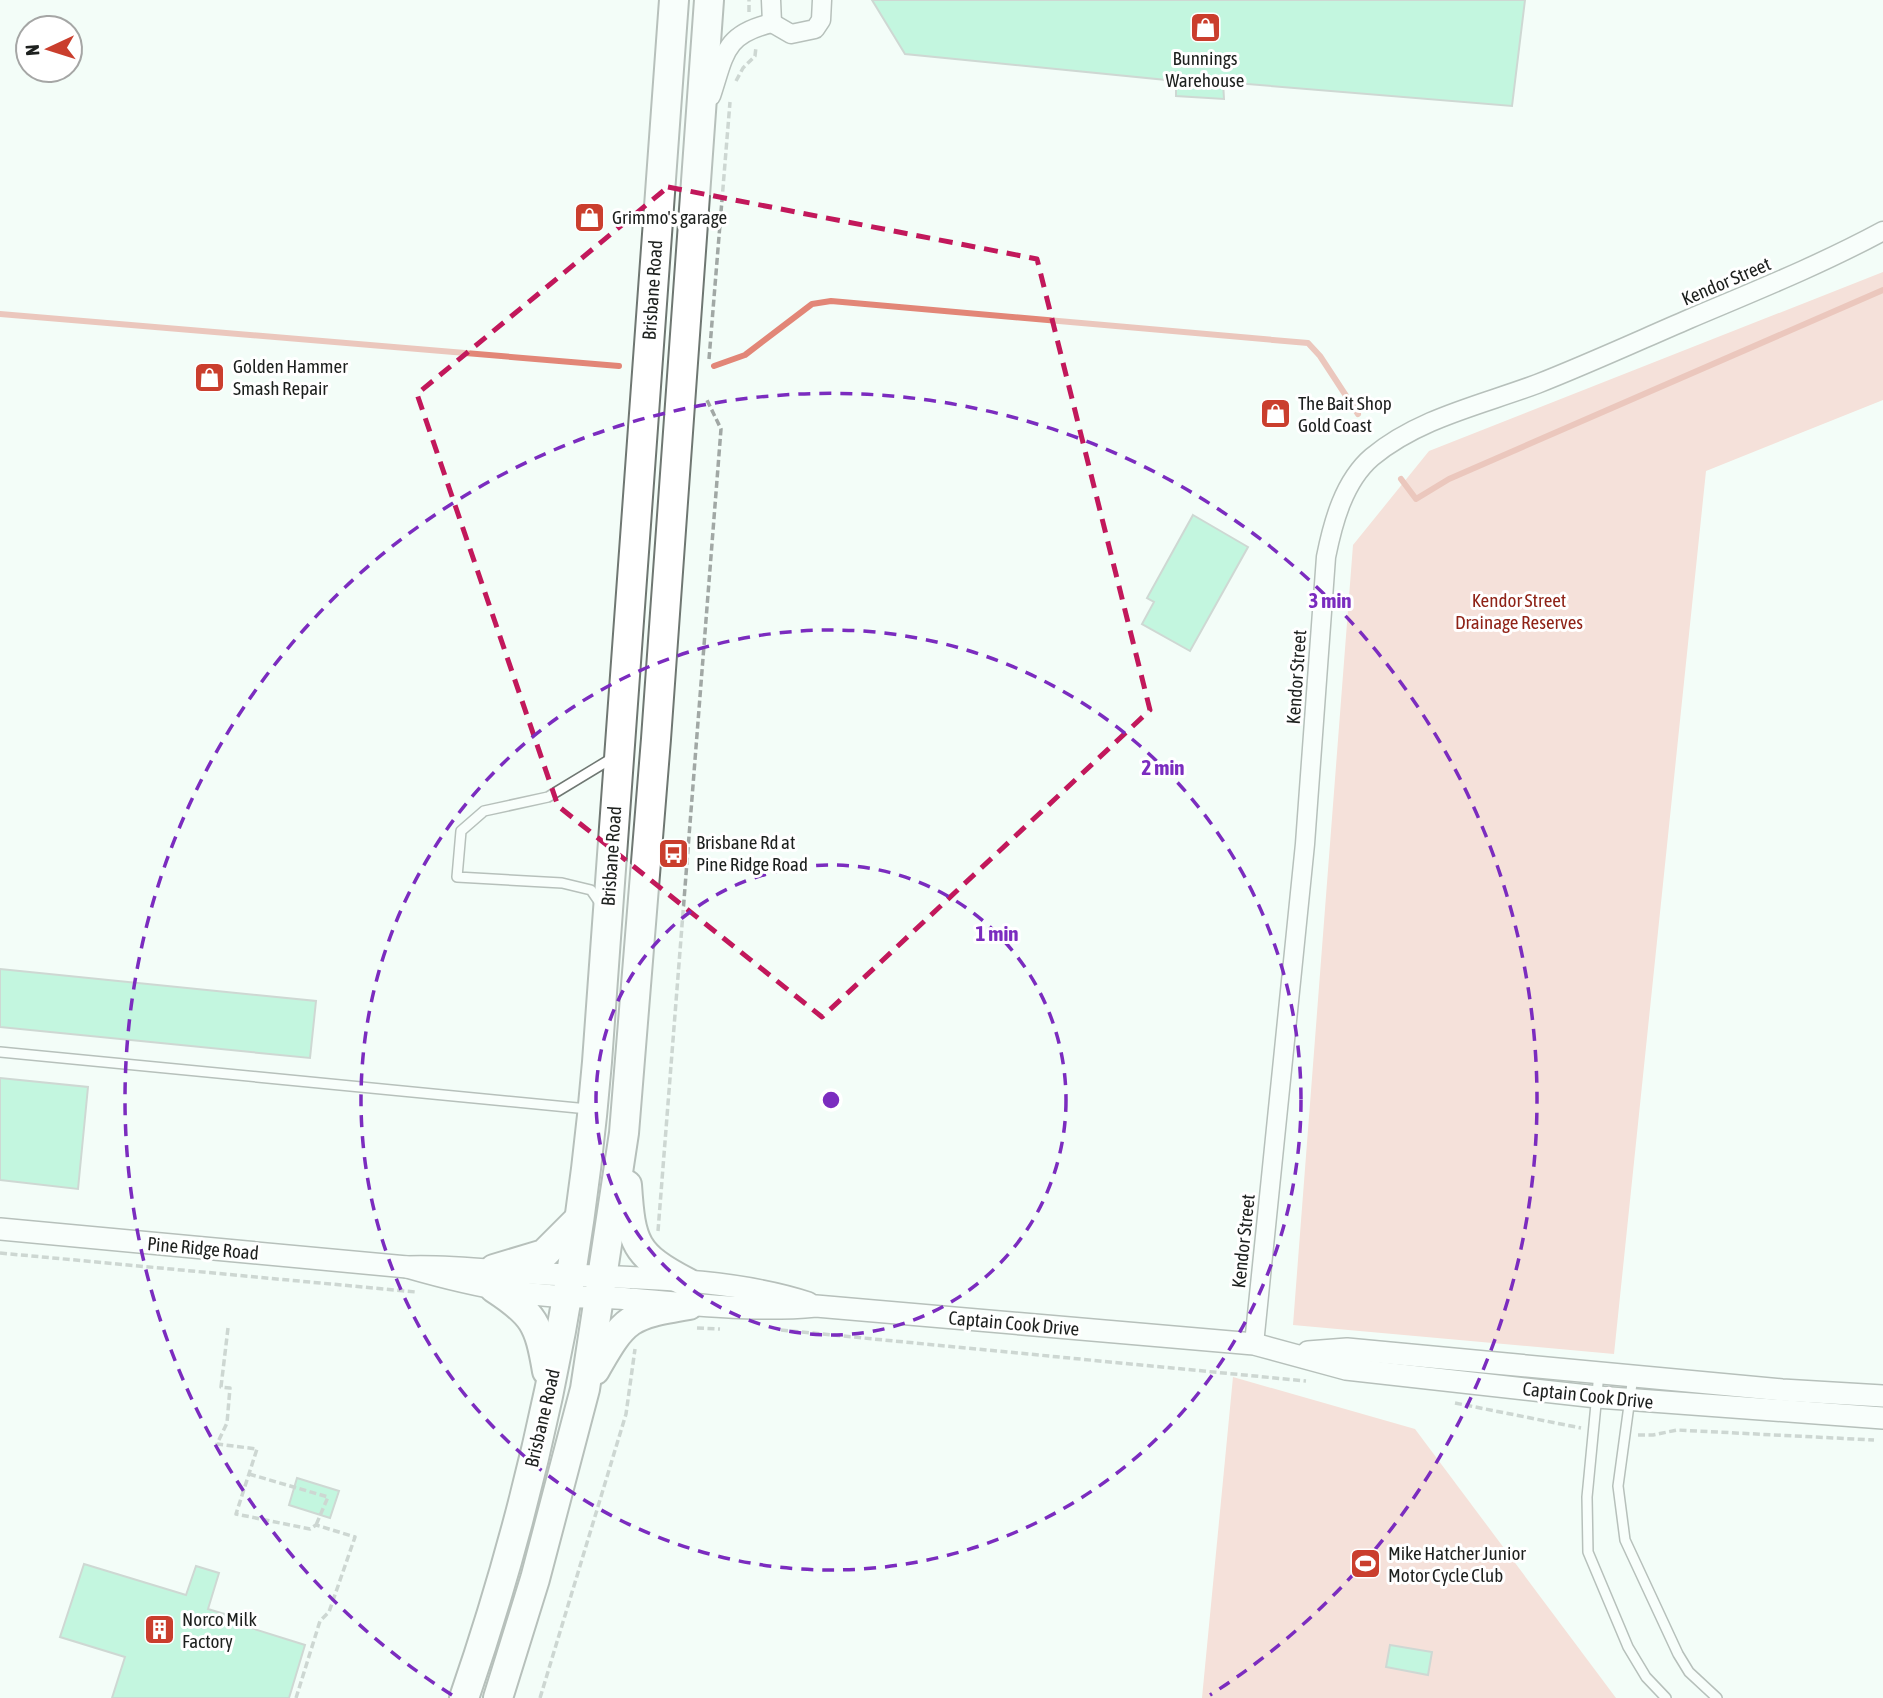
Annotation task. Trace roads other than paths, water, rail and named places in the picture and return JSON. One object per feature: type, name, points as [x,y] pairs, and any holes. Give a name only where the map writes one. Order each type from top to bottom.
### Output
[{"type":"highway","name":"Brisbane Road","points":[[464,1698],[500,1594],[550,1391],[579,1219],[593,1110],[674,0]]},
{"type":"highway","name":"Brisbane Road","points":[[498,1698],[538,1567],[585,1389],[624,1133],[655,751],[709,0]]},
{"type":"highway","points":[[585,1389],[623,1325],[651,1311],[688,1305],[670,1274],[640,1250],[630,1226],[624,1133]]},
{"type":"highway","points":[[550,1391],[537,1324],[494,1279],[544,1254],[579,1219]]},
{"type":"street","points":[[771,0],[772,23]]},
{"type":"street","points":[[699,131],[726,51],[734,40],[752,27],[772,23],[791,34],[815,29],[821,20],[822,0]]},
{"type":"street","name":"Kendor Street","points":[[1254,1344],[1305,844],[1326,556],[1332,525],[1349,486],[1370,459],[1401,436],[1451,414],[1538,383],[1807,269],[1883,231]]},
{"type":"street","name":"Pine Ridge Road","points":[[0,1229],[407,1267],[494,1279],[602,1286]]},
{"type":"street","name":"Captain Cook Drive","points":[[602,1286],[688,1305],[779,1293],[816,1306],[1254,1344],[1346,1369],[1629,1400],[1883,1418]]},
{"type":"street","name":"Captain Cook Drive","points":[[1295,1353],[1347,1349],[1782,1390],[1883,1396]]},
{"type":"lane","points":[[607,912],[591,890],[562,883],[457,877],[461,831],[484,811],[548,797],[619,754]]},
{"type":"lane","points":[[0,1052],[593,1110]]},
{"type":"lane","points":[[1599,1373],[1587,1497],[1588,1552],[1628,1647],[1646,1677],[1666,1698]]},
{"type":"lane","points":[[1633,1376],[1618,1486],[1625,1540],[1678,1654],[1689,1672],[1717,1698]]},
{"type":"waterway","points":[[1401,479],[1416,499],[1449,479],[1883,290]]},
{"type":"waterway","points":[[714,366],[745,355],[812,304],[831,301],[1308,343],[1320,356],[1358,414]]},
{"type":"waterway","points":[[0,314],[619,366]]},
{"type":"place","name":"Bunnings Warehouse","points":[[1205,27]]},
{"type":"place","name":"Grimmo's garage","points":[[589,217]]},
{"type":"place","name":"Golden Hammer Smash Repair","points":[[210,377]]},
{"type":"place","name":"The Bait Shop Gold Coast","points":[[1275,414]]},
{"type":"place","name":"Brisbane Rd at Pine Ridge Road","points":[[673,853]]},
{"type":"place","name":"Mike Hatcher Junior Motor Cycle Club","points":[[1365,1564]]},
{"type":"place","name":"Norco Milk Factory","points":[[159,1630]]},
{"type":"park label","name":"Kendor Street Drainage Reserves","points":[[1519,611]]}]
